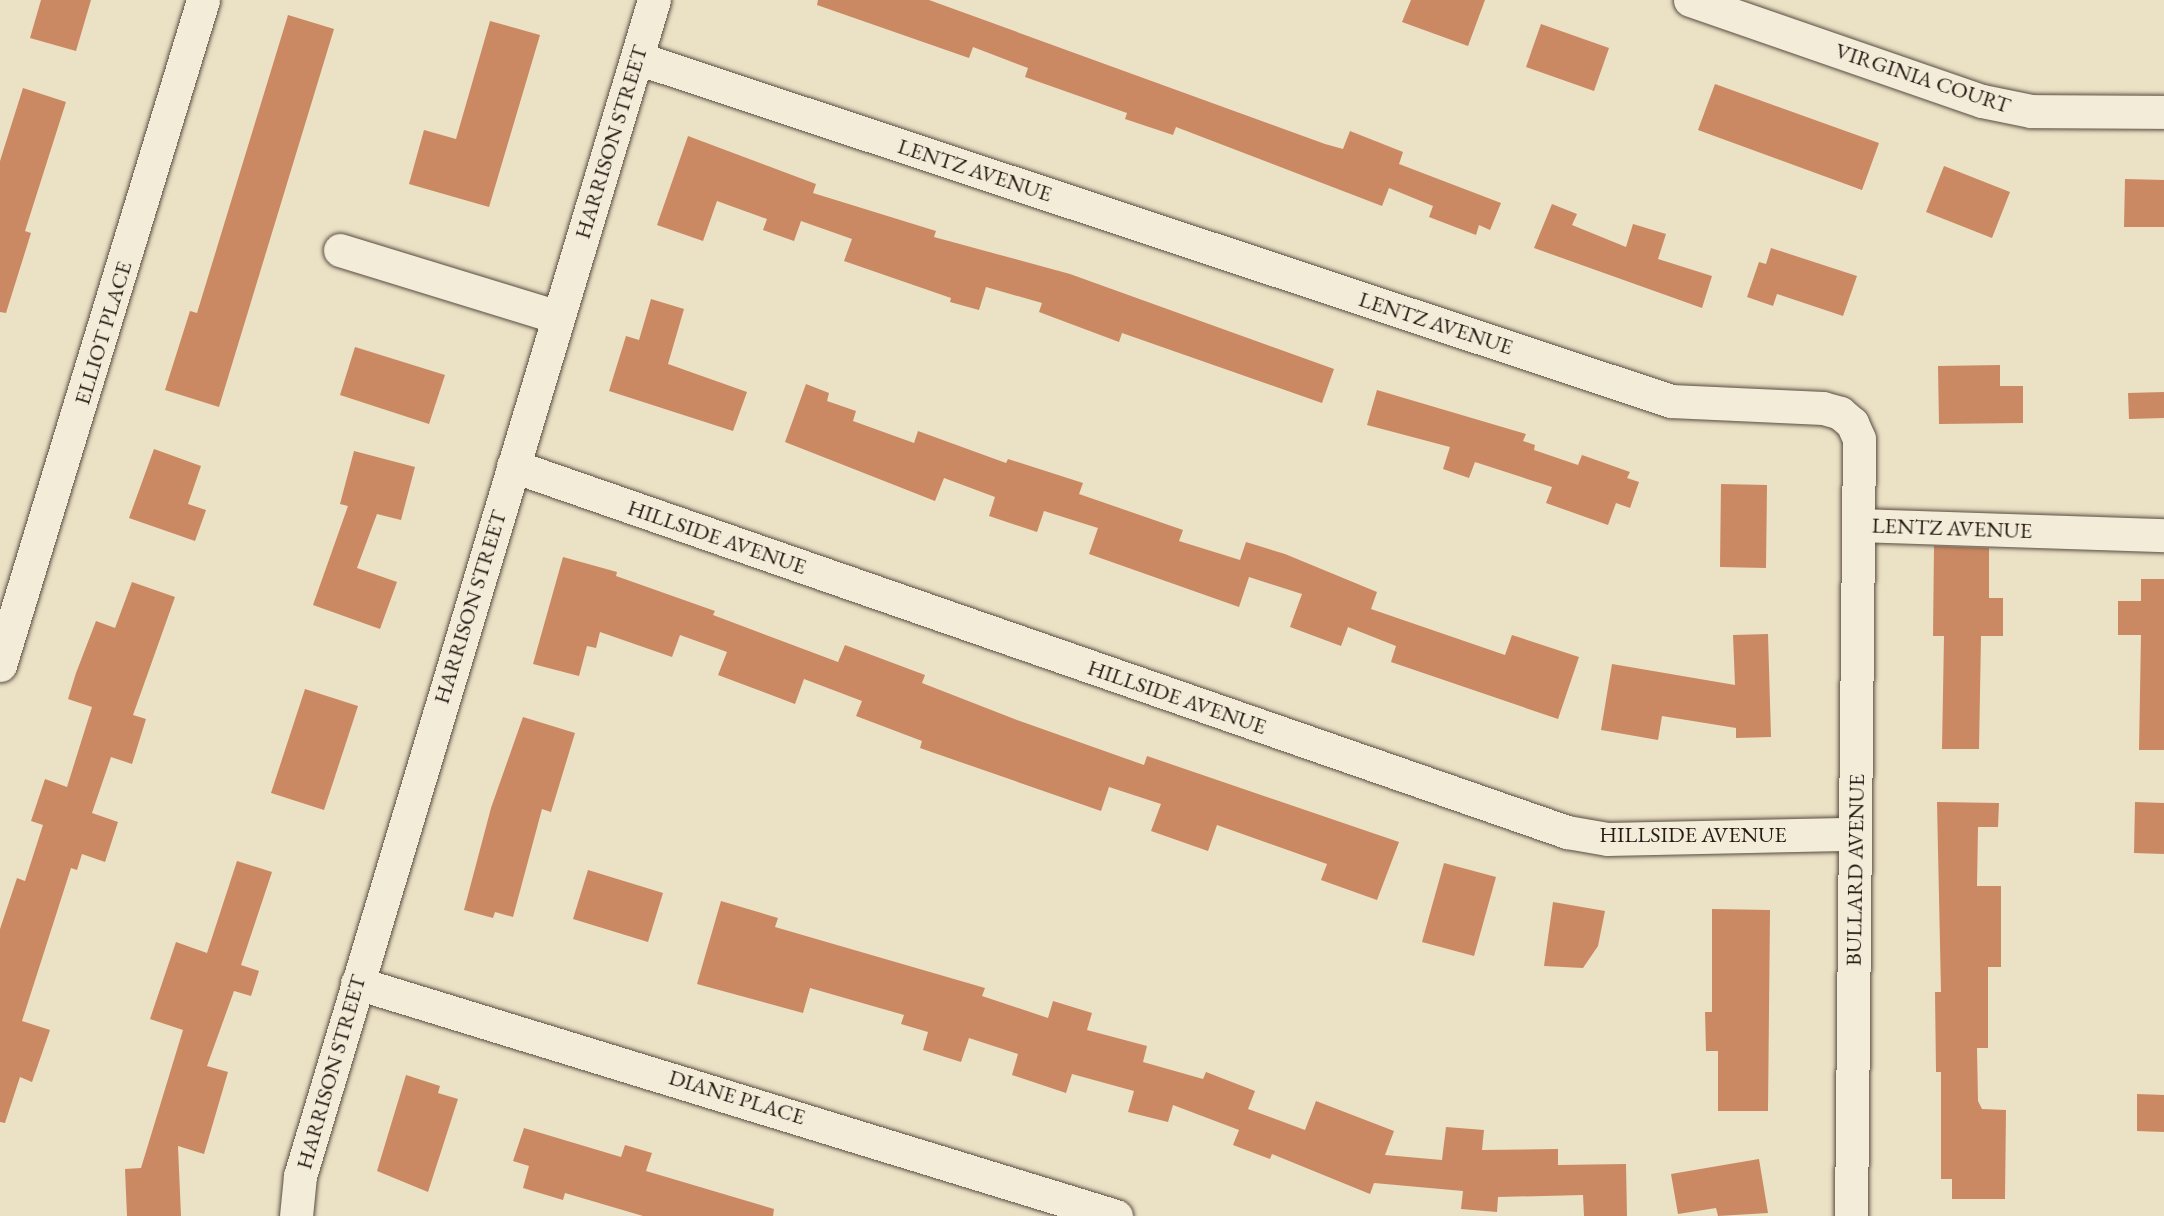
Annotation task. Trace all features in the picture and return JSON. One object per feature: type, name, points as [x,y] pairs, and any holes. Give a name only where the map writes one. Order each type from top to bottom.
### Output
[{"type":"street","name":"ELLIOT PLACE","points":[[0,665],[203,0]]},
{"type":"street","name":"HARRISON STREET","points":[[296,1216],[300,1176],[654,0]]},
{"type":"street","name":"VIRGINIA COURT","points":[[1690,0],[1982,101],[2031,111],[2164,112]]},
{"type":"street","name":"LENTZ AVENUE","points":[[637,57],[1671,401],[1840,413],[1852,423],[1859,439],[1859,525],[2164,535]]},
{"type":"street","points":[[340,250],[558,317]]},
{"type":"street","name":"HILLSIDE AVENUE","points":[[513,466],[1567,832],[1607,839],[1856,834]]},
{"type":"street","name":"BULLARD AVENUE","points":[[1851,1216],[1859,525]]},
{"type":"street","name":"DIANE PLACE","points":[[357,983],[1116,1216]]},
{"type":"building","points":[[41,0],[91,0],[76,51],[30,38]]},
{"type":"building","points":[[818,0],[929,0],[1325,144],[1343,149],[1350,131],[1403,152],[1399,164],[1501,203],[1490,230],[1479,225],[1476,235],[1429,217],[1433,206],[1389,188],[1382,206],[1176,127],[1173,135],[1125,119],[1127,113],[1025,77],[1028,68],[973,47],[969,58],[817,5]]},
{"type":"building","points":[[1411,0],[1485,0],[1468,46],[1402,22]]},
{"type":"building","points":[[288,15],[334,29],[219,407],[165,390],[190,311],[197,313]]},
{"type":"building","points":[[490,21],[540,35],[489,207],[409,184],[424,130],[456,139]]},
{"type":"building","points":[[1541,24],[1609,48],[1594,91],[1526,67]]},
{"type":"building","points":[[1715,84],[1879,143],[1862,190],[1698,130]]},
{"type":"building","points":[[23,88],[66,102],[25,231],[31,233],[6,313],[0,312],[0,161]]},
{"type":"building","points":[[688,136],[816,184],[813,193],[936,231],[934,237],[1070,274],[1334,369],[1322,403],[1122,333],[1119,342],[1039,312],[1042,303],[986,287],[979,310],[950,302],[951,298],[844,261],[852,239],[801,221],[794,241],[763,230],[767,219],[717,201],[703,241],[657,225]]},
{"type":"building","points":[[1944,166],[2010,192],[1992,238],[1926,212]]},
{"type":"building","points":[[2125,179],[2164,180],[2164,227],[2124,227]]},
{"type":"building","points":[[1552,204],[1577,214],[1572,225],[1626,247],[1633,224],[1666,234],[1658,259],[1712,276],[1702,308],[1534,248]]},
{"type":"building","points":[[1771,248],[1857,276],[1843,316],[1777,294],[1773,306],[1747,297],[1759,262],[1766,264]]},
{"type":"building","points":[[651,299],[684,309],[668,364],[747,392],[733,431],[609,391],[626,336],[639,340]]},
{"type":"building","points":[[355,347],[445,375],[429,424],[340,395]]},
{"type":"building","points":[[2000,365],[2000,386],[2023,386],[2023,423],[1939,424],[1938,366]]},
{"type":"building","points":[[806,384],[829,393],[827,401],[856,411],[853,421],[914,443],[918,431],[1006,463],[1008,459],[1083,483],[1079,494],[1183,530],[1179,541],[1240,560],[1246,542],[1285,554],[1377,592],[1371,609],[1505,655],[1512,635],[1579,657],[1558,719],[1391,662],[1396,646],[1348,627],[1341,646],[1290,627],[1302,594],[1249,577],[1239,607],[1089,554],[1098,528],[1044,511],[1037,532],[989,516],[995,497],[944,478],[935,501],[785,442]]},
{"type":"building","points":[[1377,390],[1526,434],[1523,441],[1535,445],[1534,450],[1578,465],[1582,455],[1630,472],[1627,478],[1639,482],[1630,508],[1616,503],[1608,525],[1546,503],[1552,487],[1475,462],[1469,478],[1443,469],[1450,447],[1367,425]]},
{"type":"building","points":[[2164,392],[2164,418],[2129,419],[2128,393]]},
{"type":"building","points":[[154,449],[201,466],[188,504],[206,510],[195,541],[129,518]]},
{"type":"building","points":[[354,451],[415,467],[401,520],[377,514],[357,568],[397,582],[380,629],[313,605],[348,506],[340,504]]},
{"type":"building","points":[[1721,484],[1767,485],[1766,568],[1720,567]]},
{"type":"building","points":[[1934,546],[1989,548],[1989,598],[2003,598],[2003,636],[1981,636],[1979,749],[1942,749],[1944,636],[1933,636]]},
{"type":"building","points":[[563,557],[617,572],[616,576],[715,611],[713,615],[838,662],[845,645],[925,675],[922,683],[1017,720],[1144,765],[1147,756],[1399,842],[1377,900],[1321,880],[1327,864],[1217,825],[1208,851],[1151,831],[1161,804],[1109,787],[1101,811],[920,748],[922,741],[856,716],[862,701],[804,679],[795,704],[718,675],[727,652],[680,635],[672,657],[600,632],[596,648],[587,646],[579,676],[533,664]]},
{"type":"building","points":[[2141,579],[2164,579],[2164,750],[2139,750],[2141,635],[2118,635],[2118,601],[2141,601]]},
{"type":"building","points":[[132,582],[175,597],[133,715],[146,719],[132,764],[111,757],[92,813],[118,822],[105,862],[82,854],[77,870],[71,868],[22,1021],[50,1030],[32,1082],[20,1077],[5,1123],[0,1122],[0,929],[17,878],[25,881],[43,825],[31,821],[45,779],[67,787],[92,707],[68,699],[76,673],[96,621],[115,628]]},
{"type":"building","points":[[1768,634],[1771,737],[1736,738],[1736,728],[1662,716],[1658,740],[1601,730],[1612,664],[1735,685],[1733,635]]},
{"type":"building","points":[[305,689],[358,706],[324,810],[271,793]]},
{"type":"building","points":[[523,717],[575,733],[551,812],[542,809],[513,917],[495,912],[493,918],[464,910],[491,808]]},
{"type":"building","points":[[1937,802],[1999,803],[1998,827],[1978,827],[1977,886],[2001,886],[2001,967],[1988,967],[1988,1048],[1977,1048],[1978,1101],[1982,1109],[2006,1110],[2005,1199],[1952,1199],[1952,1179],[1941,1179],[1941,1072],[1936,1072],[1935,992],[1941,992]]},
{"type":"building","points":[[2135,802],[2164,803],[2164,854],[2134,853]]},
{"type":"building","points":[[237,861],[272,872],[241,965],[259,971],[251,996],[234,991],[207,1066],[228,1072],[204,1154],[178,1146],[181,1216],[127,1216],[125,1169],[141,1168],[183,1030],[150,1019],[176,942],[207,953]]},
{"type":"building","points":[[1444,863],[1496,877],[1474,956],[1422,942]]},
{"type":"building","points":[[588,870],[663,893],[648,942],[573,919]]},
{"type":"building","points":[[721,901],[778,918],[775,927],[985,988],[982,996],[1048,1018],[1053,1001],[1092,1013],[1087,1030],[1147,1046],[1143,1062],[1203,1079],[1206,1072],[1255,1091],[1248,1109],[1305,1130],[1316,1101],[1394,1131],[1385,1155],[1442,1160],[1446,1127],[1484,1130],[1482,1150],[1558,1149],[1558,1165],[1626,1164],[1627,1216],[1584,1216],[1583,1195],[1498,1197],[1497,1212],[1461,1209],[1463,1191],[1374,1183],[1370,1194],[1272,1154],[1270,1159],[1233,1145],[1239,1130],[1173,1105],[1168,1122],[1128,1112],[1134,1091],[1072,1074],[1066,1093],[1012,1075],[1018,1054],[969,1038],[961,1062],[923,1050],[928,1032],[901,1024],[904,1015],[810,988],[803,1013],[697,984]]},
{"type":"building","points":[[1553,902],[1605,911],[1598,946],[1583,968],[1544,966]]},
{"type":"building","points":[[1712,909],[1770,910],[1768,1111],[1718,1111],[1718,1051],[1706,1051],[1705,1012],[1712,1012]]},
{"type":"building","points":[[406,1075],[440,1086],[438,1093],[458,1099],[428,1192],[377,1171]]},
{"type":"building","points":[[2137,1094],[2164,1095],[2164,1132],[2137,1131]]},
{"type":"building","points":[[524,1128],[621,1157],[625,1145],[652,1153],[646,1171],[774,1209],[773,1216],[643,1216],[565,1193],[563,1200],[523,1188],[529,1166],[513,1161]]},
{"type":"building","points":[[1759,1159],[1768,1213],[1718,1216],[1716,1208],[1678,1214],[1671,1174]]}]
